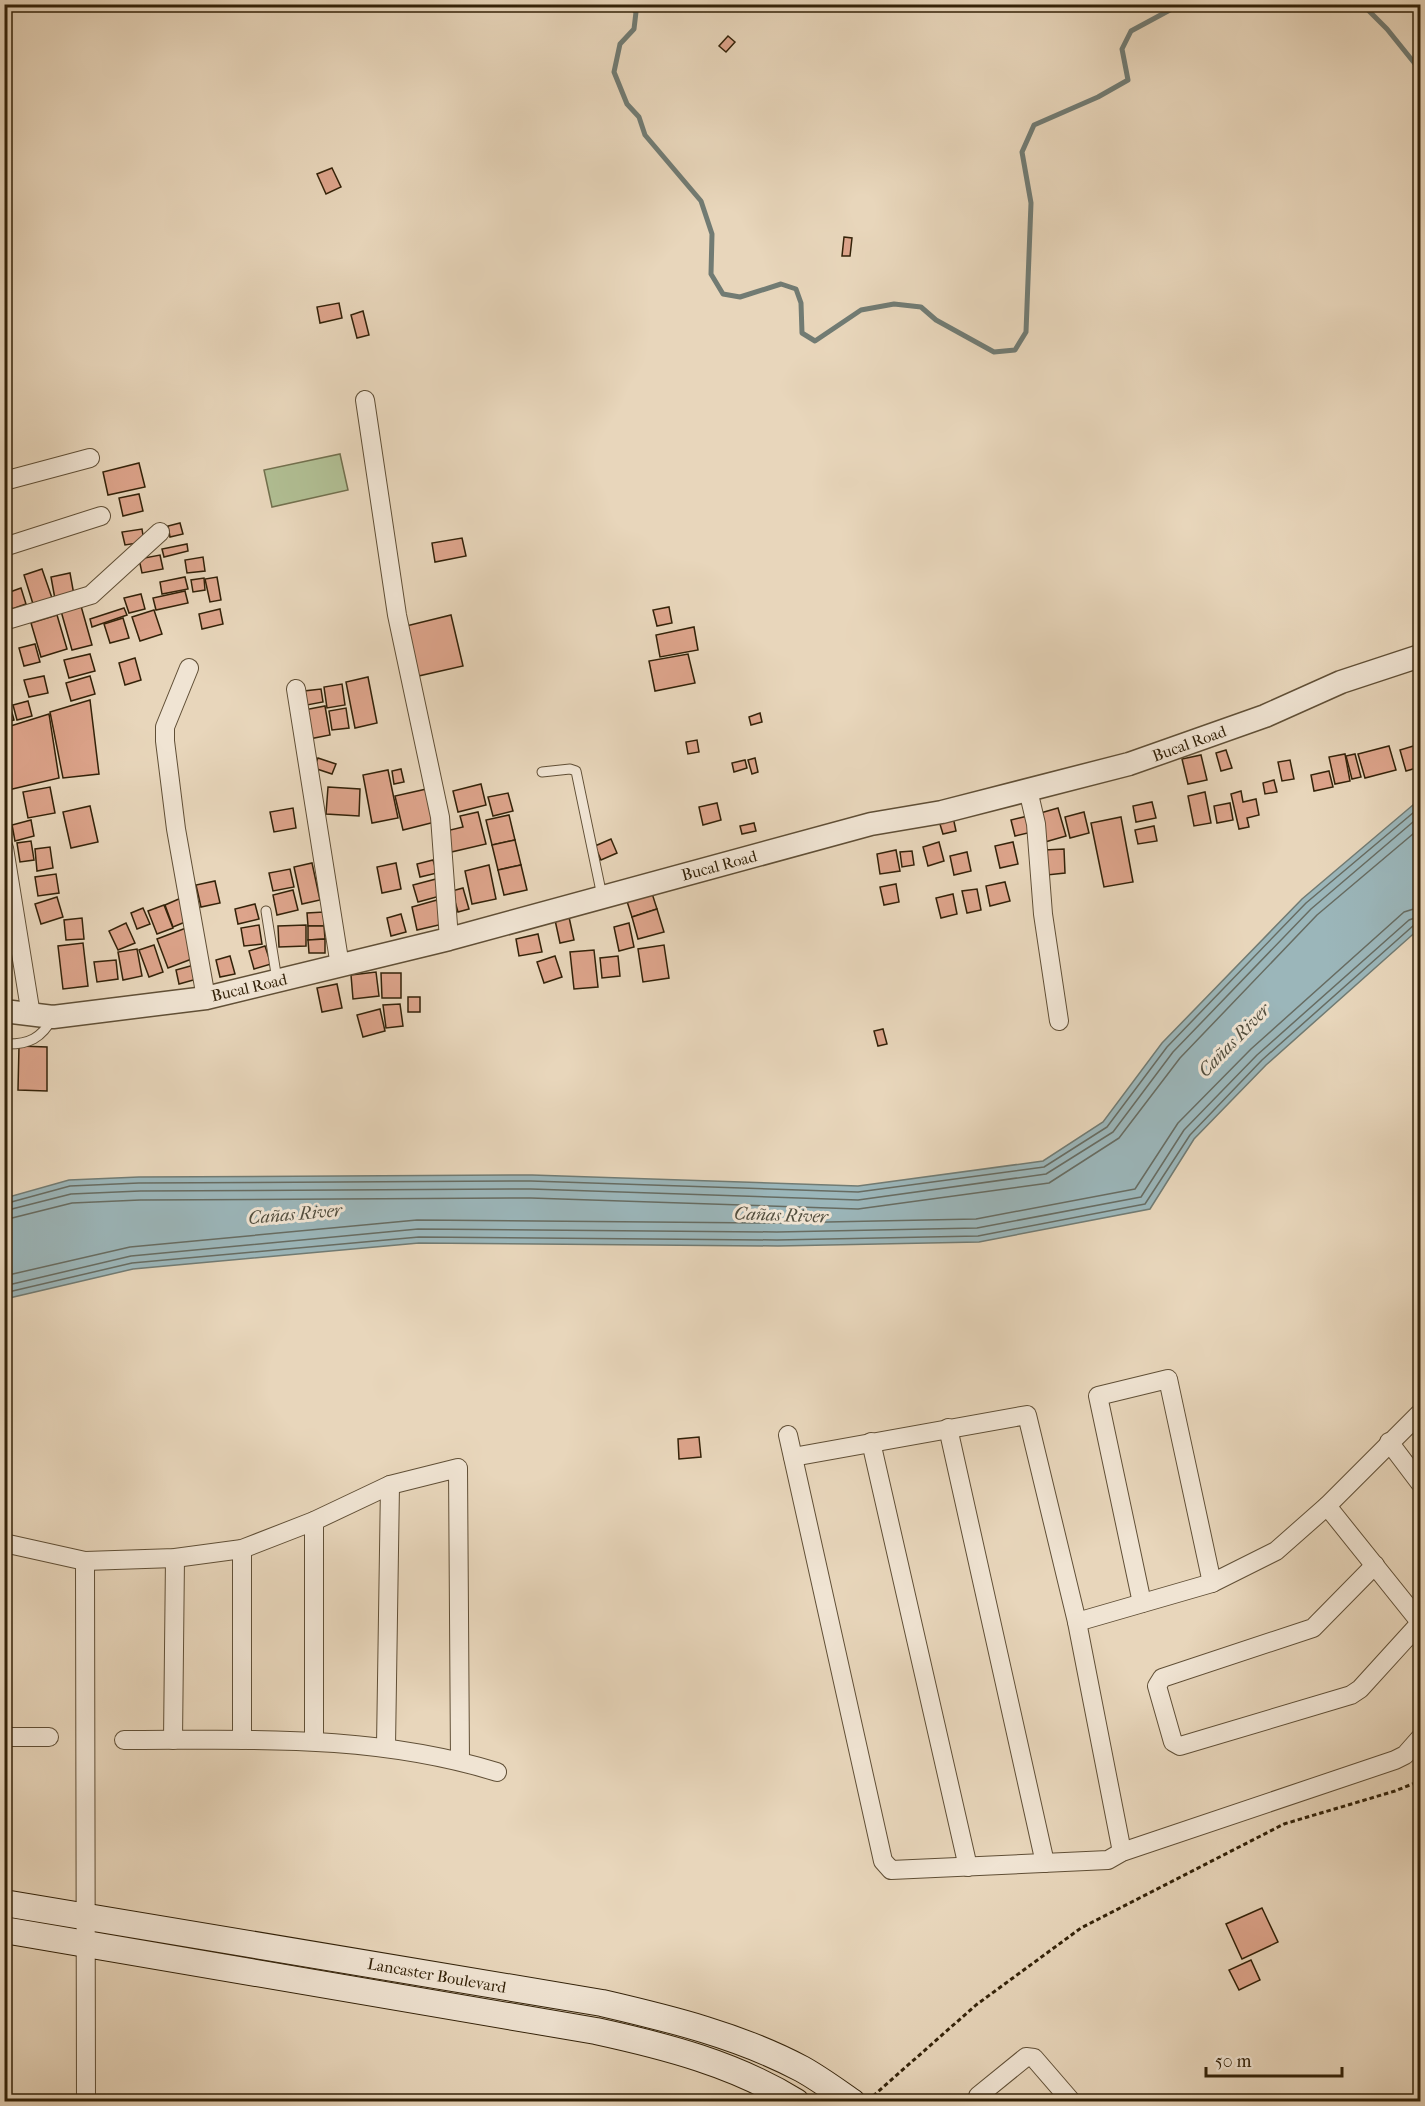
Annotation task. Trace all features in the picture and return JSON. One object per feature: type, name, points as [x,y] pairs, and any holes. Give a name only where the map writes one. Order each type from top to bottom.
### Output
[{"type":"main road","name":"Lancaster Boulevard","points":[[4,1903],[602,2004],[679,2021],[742,2042],[802,2069],[852,2102]]},
{"type":"main road","name":"Lancaster Boulevard","points":[[4,1930],[596,2031],[670,2047],[732,2070],[796,2102]]},
{"type":"street","points":[[365,400],[397,615],[440,817],[449,939]]},
{"type":"street","points":[[4,481],[90,458]]},
{"type":"street","points":[[4,547],[101,516]]},
{"type":"street","points":[[4,621],[90,595],[160,532]]},
{"type":"street","name":"Bucal Road","points":[[4,1011],[42,1016],[206,998],[449,939],[871,824],[942,812],[1129,764],[1265,716],[1341,682],[1420,656]]},
{"type":"street","points":[[189,668],[167,720],[165,741],[176,829],[206,998]]},
{"type":"street","points":[[296,689],[340,966]]},
{"type":"street","points":[[1028,790],[1036,824],[1044,914],[1059,1021]]},
{"type":"street","points":[[4,848],[42,1016]]},
{"type":"street","points":[[1142,1604],[1098,1396],[1168,1379],[1212,1583]]},
{"type":"street","points":[[1077,1622],[1212,1583],[1276,1551],[1327,1506],[1420,1413]]},
{"type":"street","points":[[793,1457],[1027,1415],[1077,1622],[1122,1852]]},
{"type":"street","points":[[948,1428],[1045,1863]]},
{"type":"street","points":[[788,1435],[883,1862],[891,1870],[1108,1860],[1122,1852],[1395,1760],[1405,1755],[1420,1738]]},
{"type":"street","points":[[871,1442],[968,1866]]},
{"type":"street","points":[[1389,1442],[1420,1483]]},
{"type":"street","points":[[4,1543],[85,1561],[175,1558],[242,1549],[314,1521],[390,1485],[458,1468],[460,1761]]},
{"type":"street","points":[[386,1746],[390,1485]]},
{"type":"street","points":[[1327,1506],[1375,1565],[1420,1622],[1360,1689],[1351,1695],[1180,1746],[1173,1742],[1157,1686],[1162,1678],[1312,1628],[1375,1565]]},
{"type":"street","points":[[314,1521],[314,1740]]},
{"type":"street","points":[[242,1549],[242,1740]]},
{"type":"street","points":[[173,1740],[175,1558]]},
{"type":"street","points":[[85,1561],[86,2102]]},
{"type":"street","points":[[4,1737],[49,1737]]},
{"type":"street","points":[[124,1740],[314,1740],[386,1746],[460,1761],[497,1772]]},
{"type":"street","points":[[977,2102],[978,2096],[1026,2057],[1034,2058],[1072,2102]]},
{"type":"lane","points":[[542,772],[570,769],[576,771],[602,896]]},
{"type":"lane","points":[[266,911],[277,981]]},
{"type":"lane","points":[[4,1044],[29,1041],[45,1033],[42,1016]]},
{"type":"path","points":[[867,2102],[976,2005],[1081,1928],[1284,1824],[1395,1791],[1420,1781]]},
{"type":"green space","points":[[340,454],[348,490],[272,507],[264,470]]},
{"type":"water","name":"Cañas River","points":[[1420,799],[1420,928],[1266,1065],[1194,1139],[1150,1209],[979,1242],[778,1246],[419,1243],[133,1269],[5,1299],[5,1198],[69,1180],[139,1177],[532,1175],[858,1186],[1043,1161],[1103,1122],[1162,1043],[1302,899]]},
{"type":"building","points":[[728,36],[735,42],[726,52],[719,46]]},
{"type":"building","points":[[332,168],[341,187],[326,194],[317,174]]},
{"type":"building","points":[[844,237],[852,238],[850,256],[842,256]]},
{"type":"building","points":[[339,303],[342,318],[320,323],[317,307]]},
{"type":"building","points":[[363,311],[369,335],[357,338],[351,315]]},
{"type":"building","points":[[139,463],[145,487],[108,495],[103,472]]},
{"type":"building","points":[[139,494],[143,511],[123,516],[119,498]]},
{"type":"building","points":[[180,523],[183,534],[170,537],[168,526]]},
{"type":"building","points":[[142,529],[144,542],[125,545],[122,532]]},
{"type":"building","points":[[462,538],[466,556],[435,562],[432,543]]},
{"type":"building","points":[[187,544],[188,551],[164,557],[162,549]]},
{"type":"building","points":[[160,555],[163,569],[142,573],[139,559]]},
{"type":"building","points":[[203,557],[205,571],[187,573],[185,560]]},
{"type":"building","points":[[42,569],[52,598],[33,604],[24,575]]},
{"type":"building","points":[[70,573],[74,595],[55,599],[51,577]]},
{"type":"building","points":[[185,577],[188,589],[162,594],[160,582]]},
{"type":"building","points":[[217,577],[221,600],[210,602],[205,579]]},
{"type":"building","points":[[204,578],[205,590],[193,592],[191,580]]},
{"type":"building","points":[[21,588],[26,604],[12,609],[7,593]]},
{"type":"building","points":[[185,591],[188,603],[156,610],[153,598]]},
{"type":"building","points":[[141,594],[145,609],[129,613],[124,598]]},
{"type":"building","points":[[81,606],[92,645],[72,650],[61,611]]},
{"type":"building","points":[[669,607],[672,623],[657,626],[653,610]]},
{"type":"building","points":[[124,608],[127,615],[92,627],[90,619]]},
{"type":"building","points":[[220,609],[223,624],[202,629],[199,614]]},
{"type":"building","points":[[154,610],[162,634],[140,641],[132,617]]},
{"type":"building","points":[[57,615],[67,649],[41,657],[31,623]]},
{"type":"building","points":[[451,615],[463,666],[414,677],[402,627]]},
{"type":"building","points":[[123,618],[129,638],[110,643],[104,624]]},
{"type":"building","points":[[694,627],[698,650],[660,657],[656,635]]},
{"type":"building","points":[[35,644],[40,662],[24,666],[19,648]]},
{"type":"building","points":[[90,654],[95,671],[69,678],[64,660]]},
{"type":"building","points":[[688,654],[695,683],[655,691],[649,661]]},
{"type":"building","points":[[135,658],[141,680],[125,685],[119,663]]},
{"type":"building","points":[[44,676],[48,693],[29,697],[24,680]]},
{"type":"building","points":[[90,676],[95,694],[71,701],[66,683]]},
{"type":"building","points":[[368,677],[377,723],[355,728],[346,682]]},
{"type":"building","points":[[342,684],[345,705],[327,708],[324,687]]},
{"type":"building","points":[[321,689],[323,702],[307,705],[304,691]]},
{"type":"building","points":[[4,694],[7,694],[14,720],[4,723]]},
{"type":"building","points":[[90,700],[99,774],[63,778],[50,712]]},
{"type":"building","points":[[28,701],[32,716],[17,720],[13,705]]},
{"type":"building","points":[[325,706],[330,735],[309,739],[304,710]]},
{"type":"building","points":[[346,708],[349,728],[332,730],[329,711]]},
{"type":"building","points":[[760,713],[762,722],[751,725],[749,717]]},
{"type":"building","points":[[49,714],[59,778],[4,791],[4,728]]},
{"type":"building","points":[[697,740],[699,752],[688,754],[686,742]]},
{"type":"building","points":[[1420,744],[1420,767],[1406,771],[1400,750]]},
{"type":"building","points":[[1389,746],[1396,770],[1365,778],[1358,754]]},
{"type":"building","points":[[1226,750],[1232,768],[1221,771],[1216,753]]},
{"type":"building","points":[[1345,754],[1350,781],[1335,784],[1329,757]]},
{"type":"building","points":[[1355,754],[1361,777],[1352,779],[1346,756]]},
{"type":"building","points":[[1201,755],[1207,780],[1188,784],[1182,759]]},
{"type":"building","points":[[318,758],[336,764],[332,774],[314,768]]},
{"type":"building","points":[[755,758],[758,772],[752,774],[748,760]]},
{"type":"building","points":[[745,760],[747,768],[734,772],[732,763]]},
{"type":"building","points":[[1290,760],[1294,779],[1282,781],[1278,762]]},
{"type":"building","points":[[401,769],[404,782],[394,784],[392,771]]},
{"type":"building","points":[[388,770],[398,818],[372,823],[363,775]]},
{"type":"building","points":[[1329,771],[1333,787],[1314,791],[1311,775]]},
{"type":"building","points":[[1274,780],[1277,792],[1265,794],[1263,783]]},
{"type":"building","points":[[481,784],[486,805],[458,812],[453,791]]},
{"type":"building","points":[[50,787],[55,813],[28,818],[23,792]]},
{"type":"building","points":[[328,787],[360,789],[359,816],[326,814]]},
{"type":"building","points":[[431,788],[439,821],[403,830],[395,796]]},
{"type":"building","points":[[1241,791],[1243,802],[1256,799],[1259,815],[1247,818],[1249,827],[1239,829],[1231,794]]},
{"type":"building","points":[[1205,792],[1211,823],[1194,826],[1188,796]]},
{"type":"building","points":[[508,793],[513,811],[493,816],[488,797]]},
{"type":"building","points":[[1152,802],[1156,818],[1136,822],[1133,806]]},
{"type":"building","points":[[717,803],[721,820],[703,825],[699,807]]},
{"type":"building","points":[[1230,803],[1233,820],[1217,823],[1214,806]]},
{"type":"building","points":[[90,806],[98,842],[71,848],[63,812]]},
{"type":"building","points":[[293,808],[296,828],[274,832],[270,812]]},
{"type":"building","points":[[1058,808],[1066,836],[1045,842],[1037,814]]},
{"type":"building","points":[[478,812],[486,844],[447,853],[442,832],[463,827],[460,816]]},
{"type":"building","points":[[1084,812],[1089,833],[1070,838],[1065,817]]},
{"type":"building","points":[[509,815],[515,840],[492,845],[486,820]]},
{"type":"building","points":[[1028,816],[1032,832],[1015,836],[1011,820]]},
{"type":"building","points":[[953,817],[956,831],[943,834],[939,821]]},
{"type":"building","points":[[1121,817],[1133,882],[1104,887],[1091,823]]},
{"type":"building","points":[[31,820],[34,836],[15,841],[12,825]]},
{"type":"building","points":[[754,823],[756,831],[742,834],[740,826]]},
{"type":"building","points":[[1154,826],[1157,841],[1138,844],[1135,830]]},
{"type":"building","points":[[611,839],[617,853],[601,860],[595,846]]},
{"type":"building","points":[[515,840],[521,865],[498,870],[492,845]]},
{"type":"building","points":[[31,841],[34,860],[20,862],[17,843]]},
{"type":"building","points":[[939,842],[944,861],[928,866],[923,847]]},
{"type":"building","points":[[1013,842],[1018,864],[1000,868],[995,846]]},
{"type":"building","points":[[50,847],[53,868],[37,871],[35,849]]},
{"type":"building","points":[[1064,849],[1065,873],[1047,875],[1045,850]]},
{"type":"building","points":[[896,850],[900,871],[880,874],[877,854]]},
{"type":"building","points":[[912,851],[914,865],[902,867],[900,852]]},
{"type":"building","points":[[967,852],[971,871],[954,875],[950,856]]},
{"type":"building","points":[[433,860],[437,873],[420,877],[417,864]]},
{"type":"building","points":[[312,863],[320,900],[302,904],[294,867]]},
{"type":"building","points":[[396,863],[401,889],[382,893],[377,867]]},
{"type":"building","points":[[489,865],[496,899],[472,904],[465,871]]},
{"type":"building","points":[[521,865],[527,890],[504,895],[498,870]]},
{"type":"building","points":[[290,869],[294,887],[273,891],[269,873]]},
{"type":"building","points":[[56,874],[59,893],[38,896],[35,877]]},
{"type":"building","points":[[436,879],[440,896],[418,902],[413,885]]},
{"type":"building","points":[[215,881],[220,903],[201,907],[196,885]]},
{"type":"building","points":[[1005,882],[1010,901],[990,906],[986,886]]},
{"type":"building","points":[[896,884],[899,902],[884,905],[880,887]]},
{"type":"building","points":[[650,887],[657,909],[632,917],[625,895]]},
{"type":"building","points":[[463,888],[469,909],[458,912],[452,891]]},
{"type":"building","points":[[977,889],[981,910],[967,913],[962,891]]},
{"type":"building","points":[[293,890],[298,910],[277,915],[273,895]]},
{"type":"building","points":[[953,894],[957,914],[941,918],[936,898]]},
{"type":"building","points":[[57,897],[63,917],[41,924],[35,904]]},
{"type":"building","points":[[181,898],[190,920],[173,927],[165,905]]},
{"type":"building","points":[[437,900],[443,924],[417,930],[412,907]]},
{"type":"building","points":[[255,904],[259,919],[238,924],[235,909]]},
{"type":"building","points":[[164,905],[173,928],[157,934],[148,911]]},
{"type":"building","points":[[143,908],[150,924],[137,929],[131,913]]},
{"type":"building","points":[[657,909],[664,932],[638,939],[632,917]]},
{"type":"building","points":[[324,912],[324,926],[308,926],[307,913]]},
{"type":"building","points":[[401,914],[406,932],[391,936],[387,918]]},
{"type":"building","points":[[569,917],[574,940],[560,943],[555,920]]},
{"type":"building","points":[[82,918],[84,939],[66,940],[64,920]]},
{"type":"building","points":[[126,923],[135,943],[118,950],[109,931]]},
{"type":"building","points":[[629,923],[634,947],[619,951],[614,927]]},
{"type":"building","points":[[259,925],[262,944],[244,946],[241,928]]},
{"type":"building","points":[[306,925],[306,946],[279,947],[278,926]]},
{"type":"building","points":[[308,926],[324,926],[325,939],[308,940]]},
{"type":"building","points":[[186,928],[197,957],[168,968],[157,939]]},
{"type":"building","points":[[538,934],[542,952],[519,956],[516,939]]},
{"type":"building","points":[[325,939],[325,953],[309,953],[308,940]]},
{"type":"building","points":[[83,943],[88,986],[63,989],[58,946]]},
{"type":"building","points":[[154,945],[163,972],[149,977],[139,950]]},
{"type":"building","points":[[664,945],[669,978],[643,982],[638,949]]},
{"type":"building","points":[[265,946],[271,964],[254,969],[249,951]]},
{"type":"building","points":[[137,949],[142,976],[123,980],[118,952]]},
{"type":"building","points":[[594,950],[598,987],[574,989],[570,952]]},
{"type":"building","points":[[230,956],[235,974],[220,977],[216,960]]},
{"type":"building","points":[[555,956],[562,977],[544,983],[537,962]]},
{"type":"building","points":[[618,956],[620,976],[602,978],[600,958]]},
{"type":"building","points":[[116,960],[118,979],[97,982],[94,962]]},
{"type":"building","points":[[194,965],[197,979],[179,984],[176,970]]},
{"type":"building","points":[[376,972],[379,996],[353,999],[351,975]]},
{"type":"building","points":[[381,973],[401,973],[401,998],[382,998]]},
{"type":"building","points":[[337,984],[342,1008],[322,1012],[317,988]]},
{"type":"building","points":[[408,997],[420,997],[420,1012],[408,1012]]},
{"type":"building","points":[[400,1004],[403,1026],[386,1028],[383,1005]]},
{"type":"building","points":[[380,1009],[385,1031],[363,1037],[357,1015]]},
{"type":"building","points":[[883,1029],[887,1044],[878,1046],[874,1031]]},
{"type":"building","points":[[19,1046],[47,1047],[47,1091],[18,1090]]},
{"type":"building","points":[[4,1060],[7,1060],[10,1097],[4,1097]]},
{"type":"building","points":[[699,1437],[701,1457],[679,1459],[678,1439]]},
{"type":"building","points":[[1262,1908],[1278,1942],[1242,1959],[1226,1924]]},
{"type":"building","points":[[1251,1960],[1260,1980],[1239,1990],[1229,1970]]},
{"type":"waterway","points":[[627,4],[636,12],[634,29],[620,44],[614,72],[627,104],[639,117],[645,135],[701,201],[712,234],[711,274],[723,294],[740,297],[781,284],[796,289],[801,303],[802,333],[815,341],[861,310],[894,304],[921,307],[936,320],[994,352],[1015,350],[1026,332],[1031,203],[1022,152],[1034,125],[1098,97],[1128,80],[1122,49],[1131,31],[1181,4]]},
{"type":"waterway","points":[[1362,4],[1387,29],[1420,70]]}]
